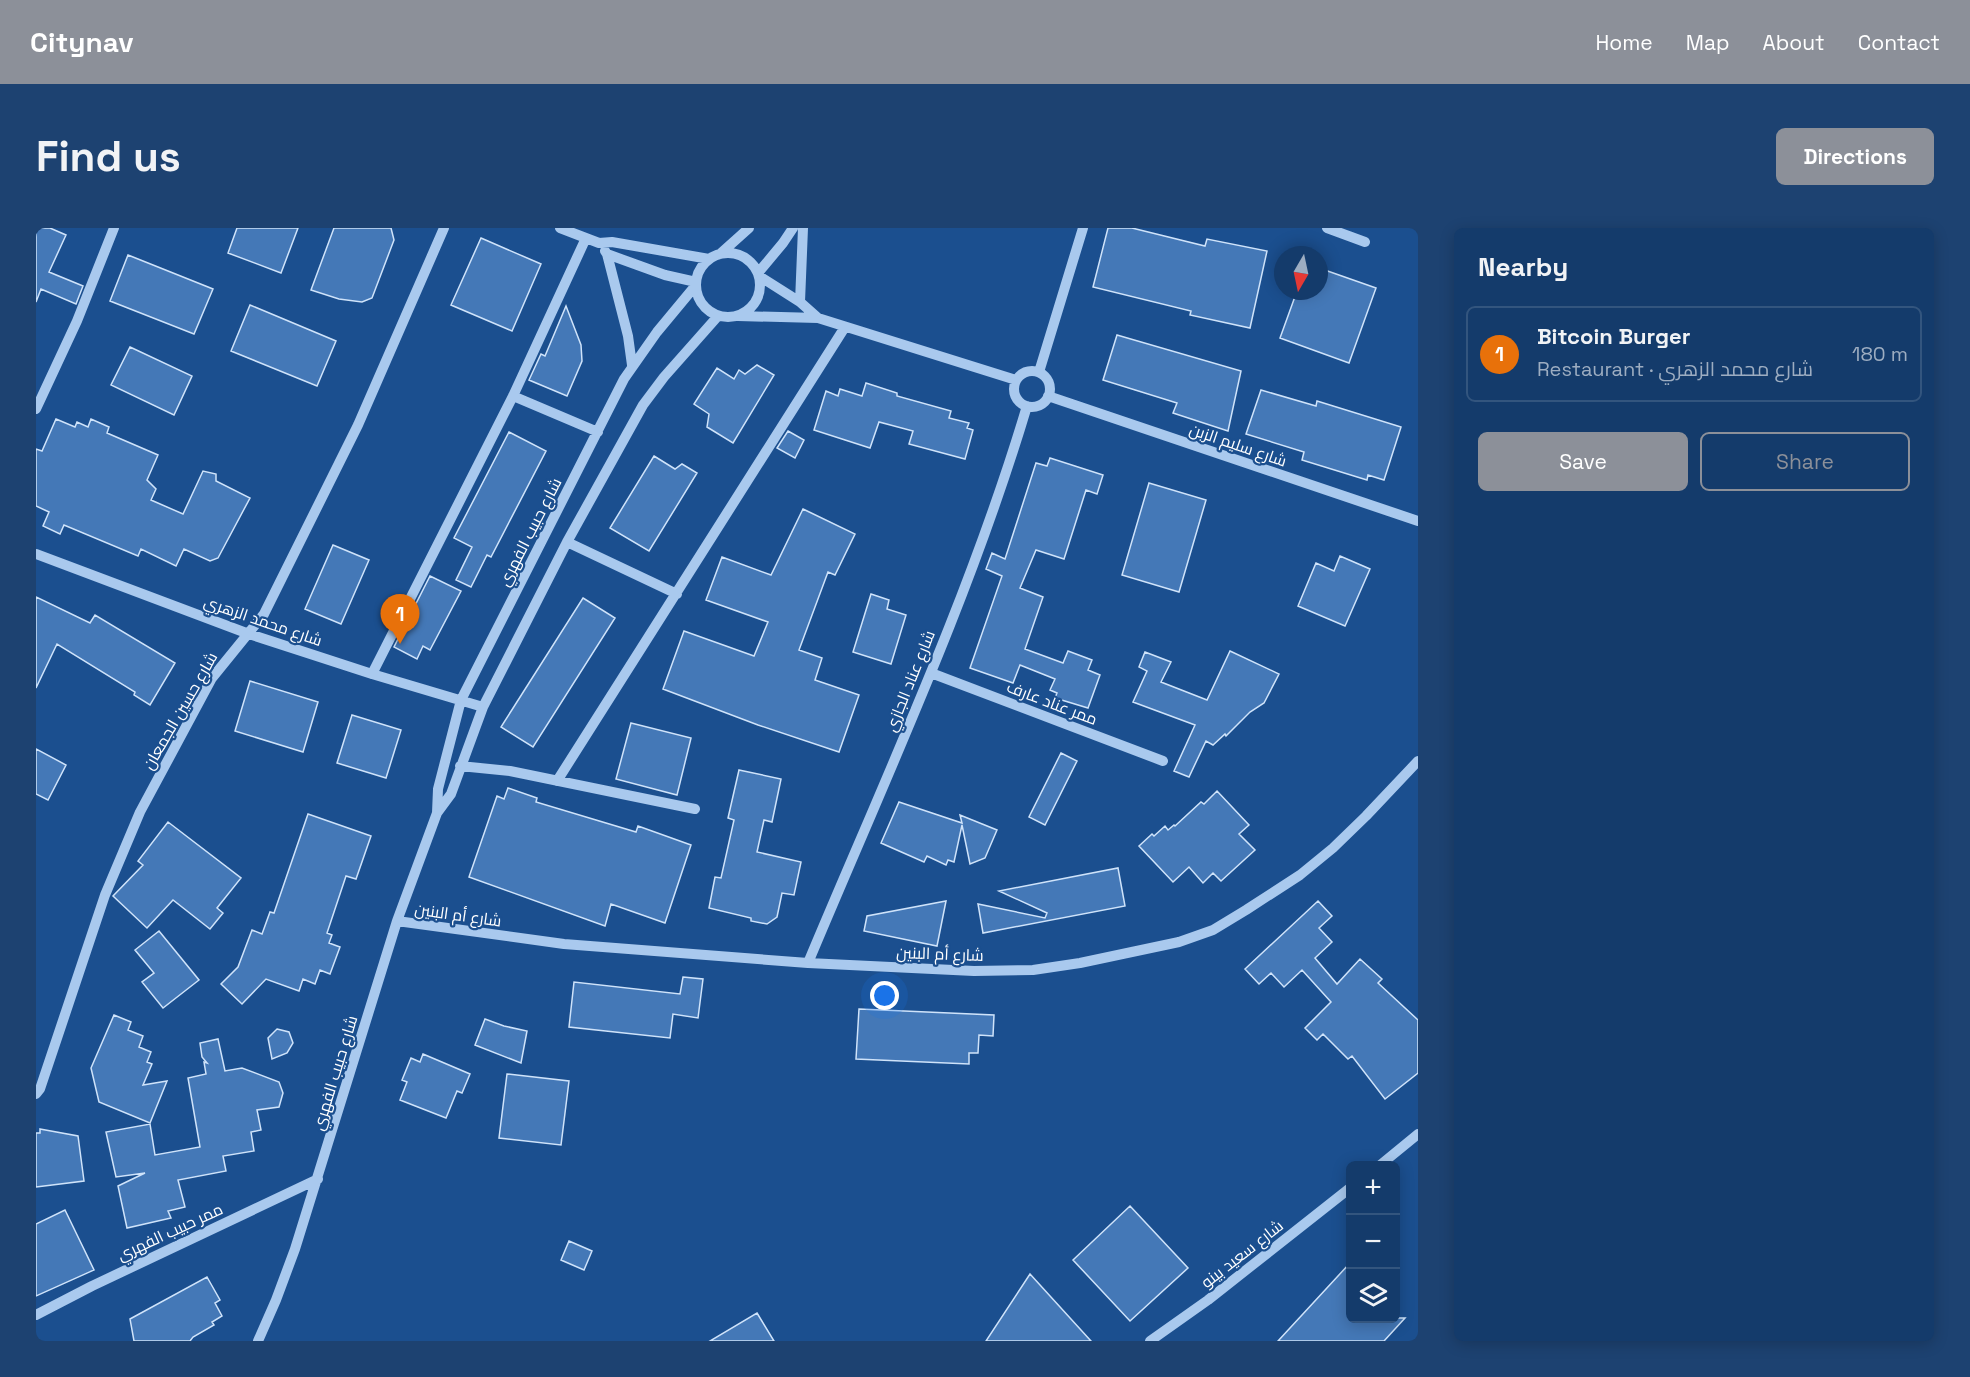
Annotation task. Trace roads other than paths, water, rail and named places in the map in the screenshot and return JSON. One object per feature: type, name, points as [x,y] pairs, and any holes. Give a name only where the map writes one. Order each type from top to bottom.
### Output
[{"type":"street","points":[[36,409],[77,321],[114,228]]},
{"type":"street","name":"شارع حسين الجمعان","points":[[36,1094],[53,1053],[105,895],[140,812],[212,678],[264,614],[358,425],[444,228]]},
{"type":"street","points":[[560,228],[599,243],[612,242],[714,257],[737,255],[753,265],[758,274],[760,286],[759,296],[754,305],[738,316]]},
{"type":"street","points":[[749,228],[698,273],[696,283],[702,304],[709,311],[728,318],[738,316],[818,318],[1016,380]]},
{"type":"street","points":[[758,274],[793,228]]},
{"type":"street","points":[[800,302],[803,228]]},
{"type":"street","points":[[1039,372],[1083,228]]},
{"type":"street","points":[[1327,228],[1365,242]]},
{"type":"street","points":[[372,674],[513,396],[586,238]]},
{"type":"street","points":[[599,243],[607,254],[628,336],[632,365]]},
{"type":"street","points":[[607,254],[635,266],[696,283]]},
{"type":"street","points":[[758,274],[800,302],[818,318]]},
{"type":"street","name":"شارع حبيب الفهري","points":[[437,813],[438,789],[461,700],[632,365],[696,283]]},
{"type":"street","name":"شارع حبيب الفهري","points":[[258,1341],[276,1300],[318,1179],[397,921],[437,813],[451,794],[483,707],[567,542],[643,405],[664,377],[718,316]]},
{"type":"street","points":[[557,781],[845,327]]},
{"type":"street","points":[[1030,371],[1039,372],[1046,378],[1050,387],[1048,396],[1043,403],[1028,406],[1015,396],[1016,380],[1022,374],[1030,371]]},
{"type":"street","points":[[513,396],[598,432]]},
{"type":"street","name":"شارع سليم الزبن","points":[[1048,396],[1418,522]]},
{"type":"street","name":"شارع عناد الجازي","points":[[808,963],[931,673],[997,500],[1028,406]]},
{"type":"street","points":[[567,542],[677,594]]},
{"type":"street","name":"شارع محمد الزهري","points":[[36,554],[249,634],[483,707]]},
{"type":"street","name":"ممر عناد عارف","points":[[931,673],[1163,761]]},
{"type":"street","name":"شارع أم البنين","points":[[397,921],[564,944],[808,963],[954,971],[1033,970],[1080,963],[1179,942],[1213,930],[1300,875],[1333,848],[1418,761]]},
{"type":"street","points":[[460,766],[510,771],[695,809]]},
{"type":"street","points":[[1385,1161],[1418,1134]]},
{"type":"street","name":"ممر حبيب الفهري","points":[[36,1315],[318,1179]]},
{"type":"street","name":"شارع سعيد بينو","points":[[1150,1341],[1217,1293],[1346,1191]]},
{"type":"place","name":"Bitcoin Burger","points":[[400,644]]}]
